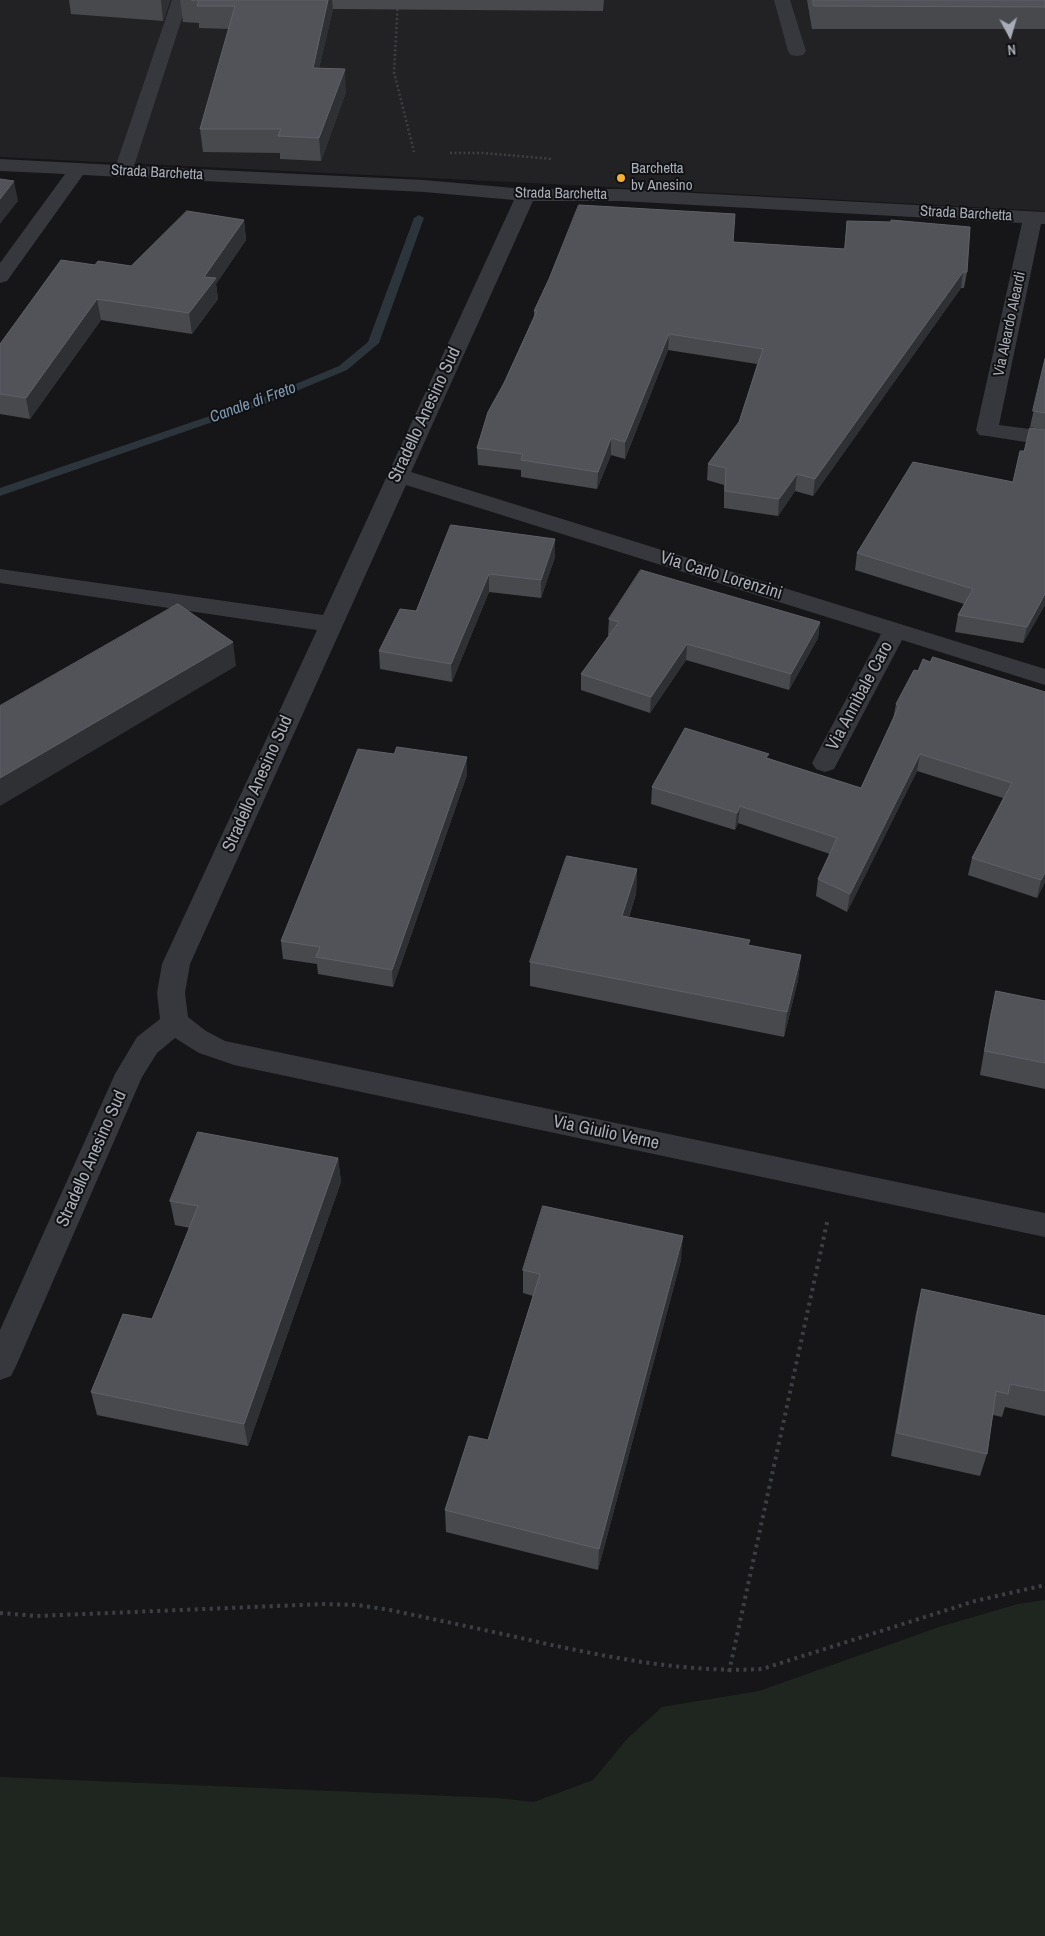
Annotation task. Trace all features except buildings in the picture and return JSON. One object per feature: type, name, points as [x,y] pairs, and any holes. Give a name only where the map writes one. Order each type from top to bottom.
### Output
[{"type":"street","points":[[123,171],[180,0]]},
{"type":"street","points":[[782,0],[797,51]]},
{"type":"street","name":"Strada Barchetta","points":[[0,165],[424,186],[524,195],[621,195],[1039,218]]},
{"type":"street","points":[[0,277],[78,169]]},
{"type":"street","name":"Stradello Anesino Sud","points":[[0,1366],[129,1074],[147,1045],[175,1022],[169,1004],[171,983],[176,964],[522,205],[524,195]]},
{"type":"street","name":"Via Aleardo Aleardi","points":[[1039,218],[987,430],[1045,438]]},
{"type":"street","name":"Via Carlo Lorenzini","points":[[398,474],[1045,677]]},
{"type":"street","points":[[0,576],[330,624]]},
{"type":"street","name":"Via Annibale Caro","points":[[825,762],[896,630]]},
{"type":"street","name":"Via Giulio Verne","points":[[175,1022],[194,1040],[212,1048],[234,1054],[1045,1225]]},
{"type":"path","points":[[398,0],[394,72],[415,156]]},
{"type":"path","points":[[729,1672],[836,1181]]},
{"type":"path","points":[[0,1613],[37,1616],[325,1604],[357,1605],[390,1610],[628,1661],[676,1668],[729,1672],[762,1669],[781,1664],[975,1601],[1045,1585]]},
{"type":"shaded area","points":[[0,0],[1045,0],[1045,211],[0,157]]},
{"type":"shaded area","points":[[1045,1600],[1045,1936],[0,1936],[0,1777],[498,1798],[534,1802],[593,1780],[627,1739],[662,1707],[759,1691],[939,1627],[1018,1604]]},
{"type":"waterway","name":"Canale di Freto","points":[[0,492],[266,400],[343,368],[373,343],[419,218]]},
{"type":"place","name":"Barchetta bv Anesino","points":[[621,178]]}]
